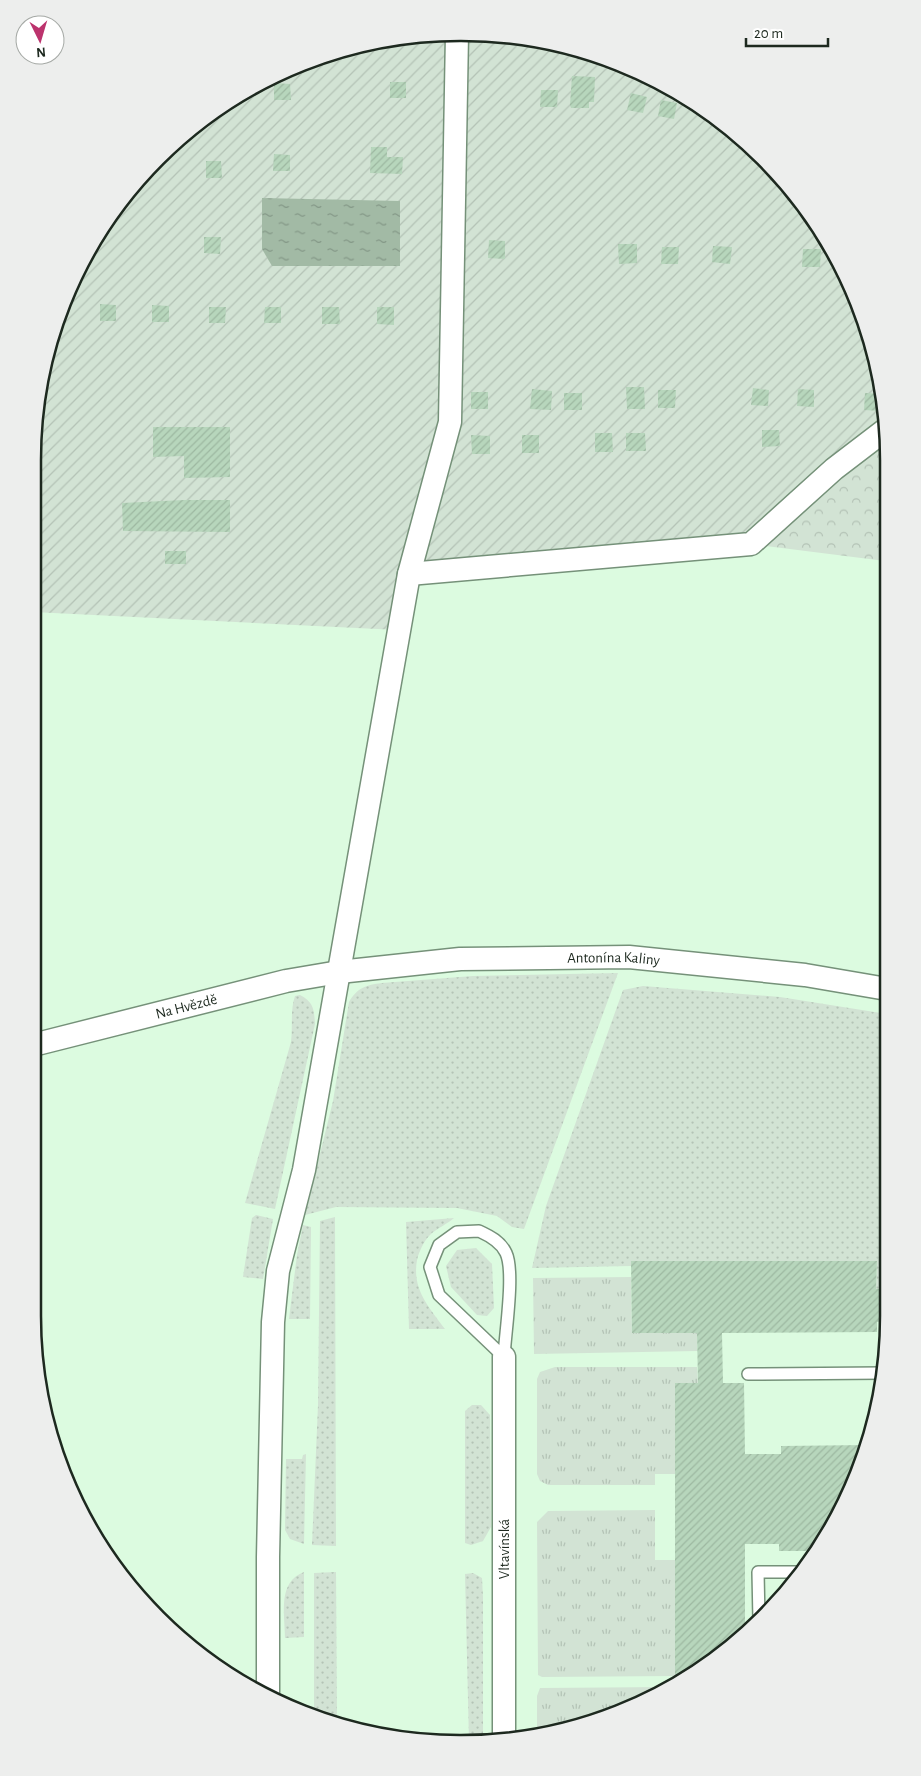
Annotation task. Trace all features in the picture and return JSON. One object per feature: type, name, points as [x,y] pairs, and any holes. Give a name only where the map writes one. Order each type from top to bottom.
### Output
[{"type":"street","points":[[268,1688],[268,1557],[273,1322],[278,1271],[304,1170],[409,574],[450,422],[457,41]]},
{"type":"street","points":[[409,574],[751,544],[834,469],[879,435]]},
{"type":"street","name":"Antonína Kaliny","points":[[339,972],[460,960],[629,957],[805,975],[880,988]]},
{"type":"street","name":"Na Hvězdě","points":[[41,1043],[286,981],[339,972]]},
{"type":"street","name":"Vltavínská","points":[[504,1357],[504,1732]]},
{"type":"lane","points":[[479,1231],[495,1239],[506,1253],[510,1275],[504,1357],[440,1295],[430,1267],[439,1245],[457,1232],[479,1231]]},
{"type":"lane","points":[[748,1374],[876,1373]]},
{"type":"lane","points":[[759,1610],[758,1572],[792,1572]]},
{"type":"green space","points":[[433,42],[488,42],[515,45],[542,49],[595,63],[646,84],[670,97],[716,128],[757,164],[793,205],[824,251],[837,275],[858,326],[872,379],[879,435],[751,544],[409,574],[398,630],[41,612],[42,433],[49,379],[63,326],[84,275],[97,251],[128,205],[145,184],[184,145],[205,128],[251,97],[275,84],[326,63],[352,56],[379,49]]},
{"type":"green space","points":[[879,435],[880,560],[751,544]]},
{"type":"green space","points":[[618,973],[524,1229],[512,1227],[497,1216],[457,1208],[336,1207],[305,1215],[333,1101],[349,1002],[359,990],[382,983],[473,976]]},
{"type":"green space","points":[[643,986],[780,997],[880,1013],[880,1289],[876,1289],[877,1261],[631,1261],[631,1266],[532,1268],[546,1206],[623,990]]},
{"type":"green space","points":[[300,995],[311,1004],[315,1024],[275,1209],[245,1203],[291,1042],[293,1001],[295,996]]},
{"type":"green space","points":[[256,1215],[273,1219],[263,1279],[243,1277],[252,1218]]},
{"type":"green space","points":[[335,1217],[336,1546],[312,1545],[318,1405],[320,1221]]},
{"type":"green space","points":[[454,1218],[427,1238],[418,1256],[416,1267],[416,1277],[422,1295],[445,1329],[409,1329],[406,1222]]},
{"type":"green space","points":[[303,1225],[311,1227],[310,1319],[289,1319],[297,1255]]},
{"type":"green space","points":[[476,1248],[492,1264],[494,1308],[487,1316],[477,1315],[451,1287],[446,1266],[457,1250]]},
{"type":"green space","points":[[631,1277],[632,1333],[697,1333],[697,1351],[534,1354],[533,1278]]},
{"type":"green space","points":[[555,1367],[697,1367],[698,1383],[675,1383],[675,1474],[655,1474],[655,1485],[548,1485],[540,1481],[537,1474],[537,1379],[540,1372]]},
{"type":"green space","points":[[472,1405],[481,1405],[490,1415],[491,1527],[483,1541],[471,1545],[465,1543],[465,1411]]},
{"type":"green space","points":[[306,1454],[304,1544],[290,1539],[285,1530],[286,1459],[302,1459],[303,1455]]},
{"type":"green space","points":[[655,1510],[655,1560],[675,1560],[675,1676],[542,1677],[538,1675],[537,1522],[548,1511]]},
{"type":"green space","points":[[304,1572],[304,1637],[285,1638],[284,1600],[286,1591],[295,1577]]},
{"type":"green space","points":[[336,1572],[337,1716],[314,1708],[314,1573]]},
{"type":"green space","points":[[473,1573],[482,1578],[483,1734],[469,1735],[465,1574]]},
{"type":"green space","points":[[655,1687],[595,1713],[537,1728],[537,1696],[540,1688]]},
{"type":"water","points":[[262,198],[400,201],[400,266],[272,266],[262,249]]},
{"type":"building","points":[[572,76],[595,77],[594,102],[589,102],[589,108],[571,108]]},
{"type":"building","points":[[390,82],[406,82],[406,98],[390,98]]},
{"type":"building","points":[[290,84],[291,100],[274,100],[274,85]]},
{"type":"building","points":[[541,90],[558,90],[557,107],[540,107]]},
{"type":"building","points":[[631,93],[647,97],[643,113],[627,110]]},
{"type":"building","points":[[661,100],[677,103],[674,119],[658,116]]},
{"type":"building","points":[[371,147],[387,147],[387,157],[403,157],[402,174],[370,173]]},
{"type":"building","points":[[274,154],[290,155],[290,171],[273,171]]},
{"type":"building","points":[[206,161],[221,161],[222,178],[206,178]]},
{"type":"building","points":[[204,237],[221,237],[220,254],[204,253]]},
{"type":"building","points":[[489,240],[505,241],[505,259],[488,258]]},
{"type":"building","points":[[618,244],[637,244],[637,263],[619,264]]},
{"type":"building","points":[[713,246],[732,247],[730,264],[712,262]]},
{"type":"building","points":[[662,247],[679,247],[678,264],[661,264]]},
{"type":"building","points":[[803,249],[821,249],[820,267],[802,267]]},
{"type":"building","points":[[100,304],[116,305],[116,321],[100,321]]},
{"type":"building","points":[[152,305],[169,306],[169,322],[152,322]]},
{"type":"building","points":[[209,307],[226,307],[225,323],[209,323]]},
{"type":"building","points":[[265,307],[281,307],[281,323],[264,323]]},
{"type":"building","points":[[322,307],[339,307],[340,324],[322,324]]},
{"type":"building","points":[[377,307],[394,307],[394,325],[377,324]]},
{"type":"building","points":[[626,387],[644,387],[645,409],[627,409]]},
{"type":"building","points":[[753,388],[769,390],[768,406],[751,405]]},
{"type":"building","points":[[532,389],[552,391],[551,410],[530,409]]},
{"type":"building","points":[[798,389],[814,390],[814,407],[797,406]]},
{"type":"building","points":[[658,390],[676,390],[675,408],[658,408]]},
{"type":"building","points":[[471,392],[488,392],[488,409],[471,409]]},
{"type":"building","points":[[564,393],[582,393],[582,410],[564,410]]},
{"type":"building","points":[[865,393],[874,394],[877,411],[864,410]]},
{"type":"building","points":[[153,427],[230,427],[230,477],[184,478],[184,456],[153,457]]},
{"type":"building","points":[[762,430],[779,430],[780,446],[762,447]]},
{"type":"building","points":[[595,433],[612,433],[613,452],[595,452]]},
{"type":"building","points":[[626,433],[645,433],[646,451],[626,451]]},
{"type":"building","points":[[471,435],[490,436],[490,454],[472,454]]},
{"type":"building","points":[[522,435],[539,435],[539,453],[522,453]]},
{"type":"building","points":[[230,500],[230,532],[123,531],[122,503]]},
{"type":"building","points":[[165,551],[186,551],[186,564],[165,564]]},
{"type":"building","points":[[631,1261],[877,1261],[876,1289],[880,1289],[880,1316],[880,1322],[877,1322],[877,1332],[722,1333],[723,1383],[744,1383],[745,1454],[781,1454],[781,1446],[859,1445],[837,1501],[807,1551],[779,1551],[779,1544],[745,1544],[745,1623],[716,1648],[675,1676],[675,1383],[698,1383],[697,1333],[632,1333]]}]
